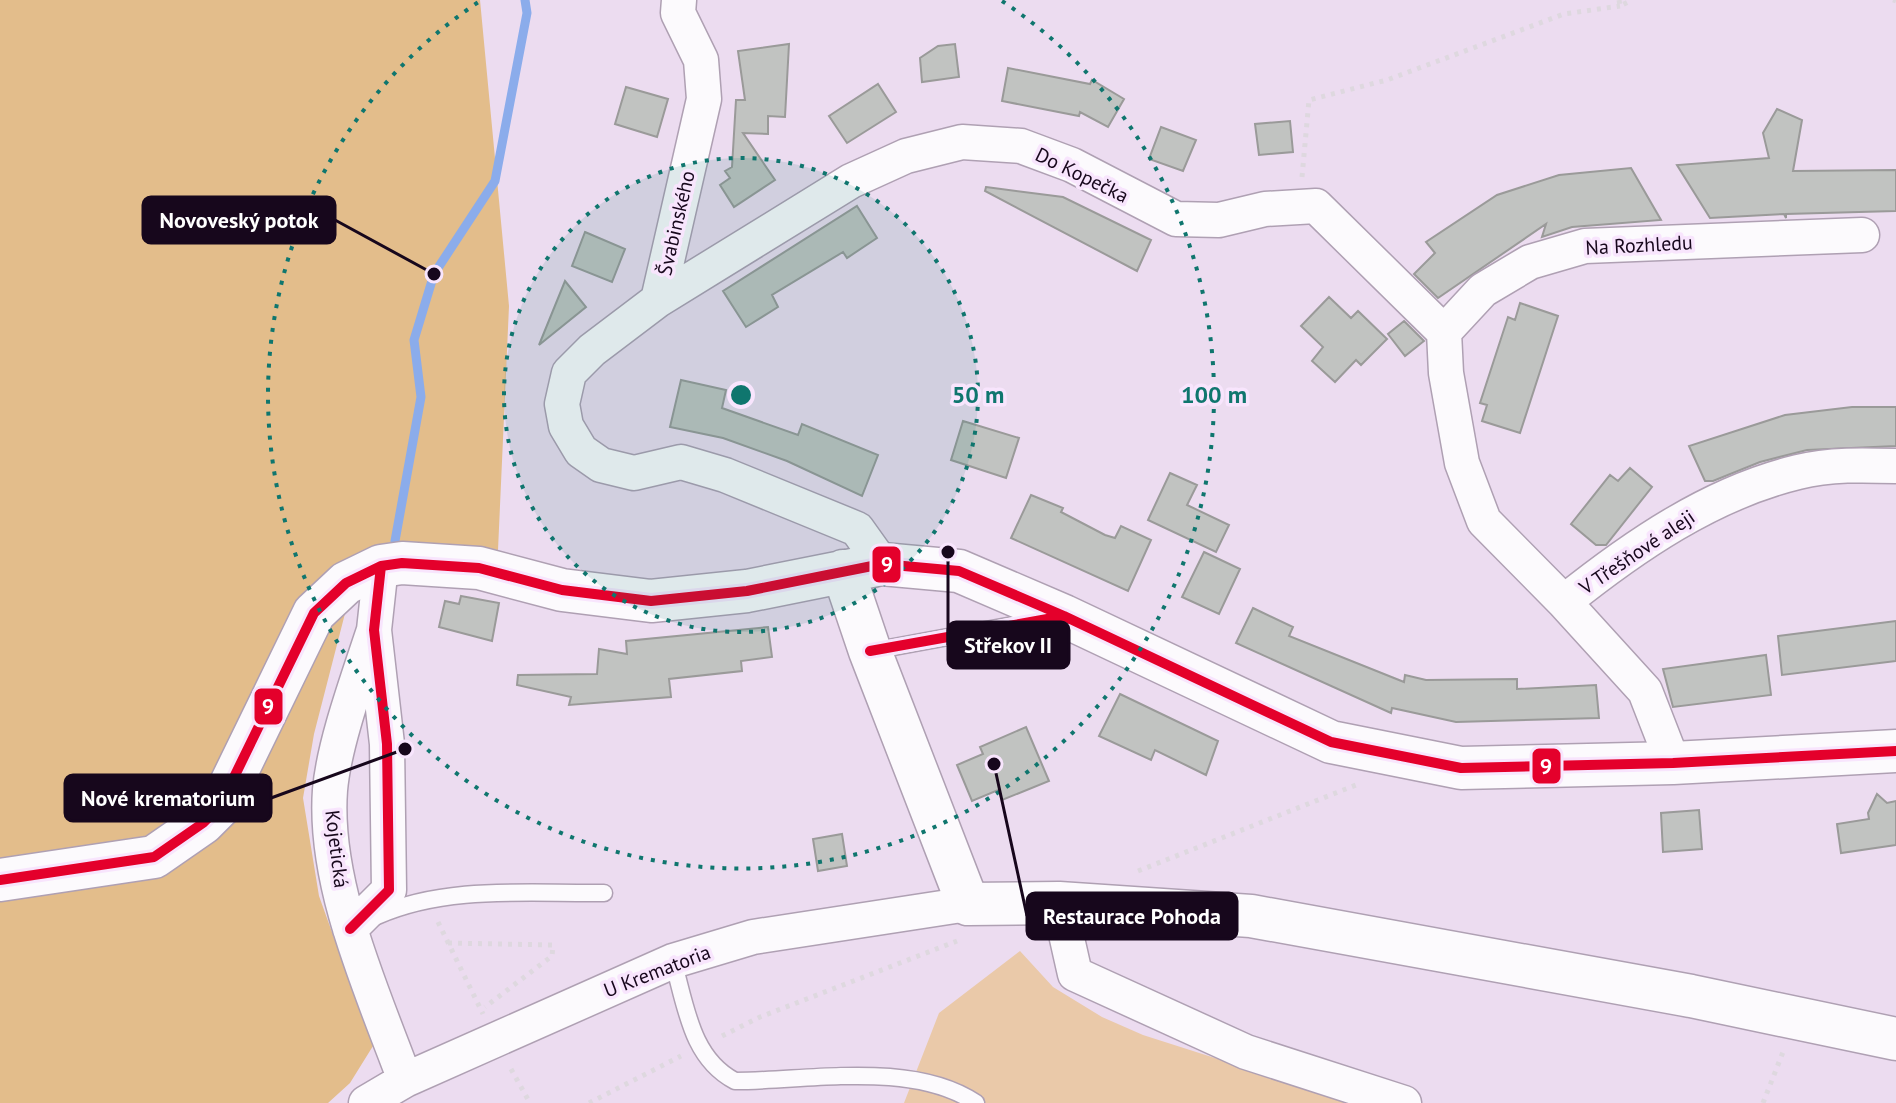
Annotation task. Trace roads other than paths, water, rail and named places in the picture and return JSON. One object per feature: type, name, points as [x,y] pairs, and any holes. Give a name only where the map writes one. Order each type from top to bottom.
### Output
[{"type":"street","name":"Švabinského","points":[[679,0],[678,13],[701,60],[704,99],[658,300],[592,350],[569,373],[562,404],[566,426],[581,451],[601,465],[634,473],[681,462],[725,475],[857,529],[863,567]]},
{"type":"street","name":"Do Kopečka","points":[[658,300],[851,181],[906,156],[962,142],[1021,146],[1072,165],[1176,219],[1219,220],[1265,209],[1316,206],[1444,332]]},
{"type":"street","name":"Na Rozhledu","points":[[1444,332],[1483,290],[1530,262],[1585,246],[1862,235]]},
{"type":"street","points":[[1444,332],[1446,373],[1462,463],[1484,521],[1645,691],[1673,763]]},
{"type":"street","name":"V Třešňové aleji","points":[[1564,602],[1602,571],[1689,514],[1741,491],[1799,471],[1855,465],[1896,466]]},
{"type":"street","points":[[0,880],[154,857],[203,823],[220,806],[314,613],[346,583],[381,566],[436,563],[479,568],[562,590],[651,601],[747,591],[863,567],[959,571],[1064,616],[1331,742],[1461,768],[1673,763],[1896,751]]},
{"type":"street","name":"Kojetická","points":[[381,566],[374,630],[354,690],[330,790],[334,853],[350,929],[405,1080]]},
{"type":"street","points":[[863,567],[870,651],[964,922]]},
{"type":"street","name":"Kojetická","points":[[350,929],[389,890],[387,744],[374,630]]},
{"type":"street","points":[[1059,903],[1075,974],[1246,1052],[1404,1103]]},
{"type":"street","name":"U Krematoria","points":[[366,1103],[405,1080],[673,961],[753,937],[964,922],[1059,903],[1251,916],[1896,1039]]},
{"type":"lane","points":[[870,651],[1064,616]]},
{"type":"lane","points":[[350,929],[407,903],[431,898],[604,893]]},
{"type":"lane","points":[[673,961],[698,1047],[716,1072],[735,1081],[893,1076],[956,1090],[976,1103]]},
{"type":"waterway","points":[[395,541],[421,397],[414,340],[434,274],[495,181],[527,13],[525,0]]},
{"type":"place","name":"Novoveský potok","points":[[434,274]]},
{"type":"place","name":"Střekov II","points":[[948,552]]},
{"type":"place","name":"Nové krematorium","points":[[405,749]]},
{"type":"place","name":"Restaurace Pohoda","points":[[994,764]]}]
